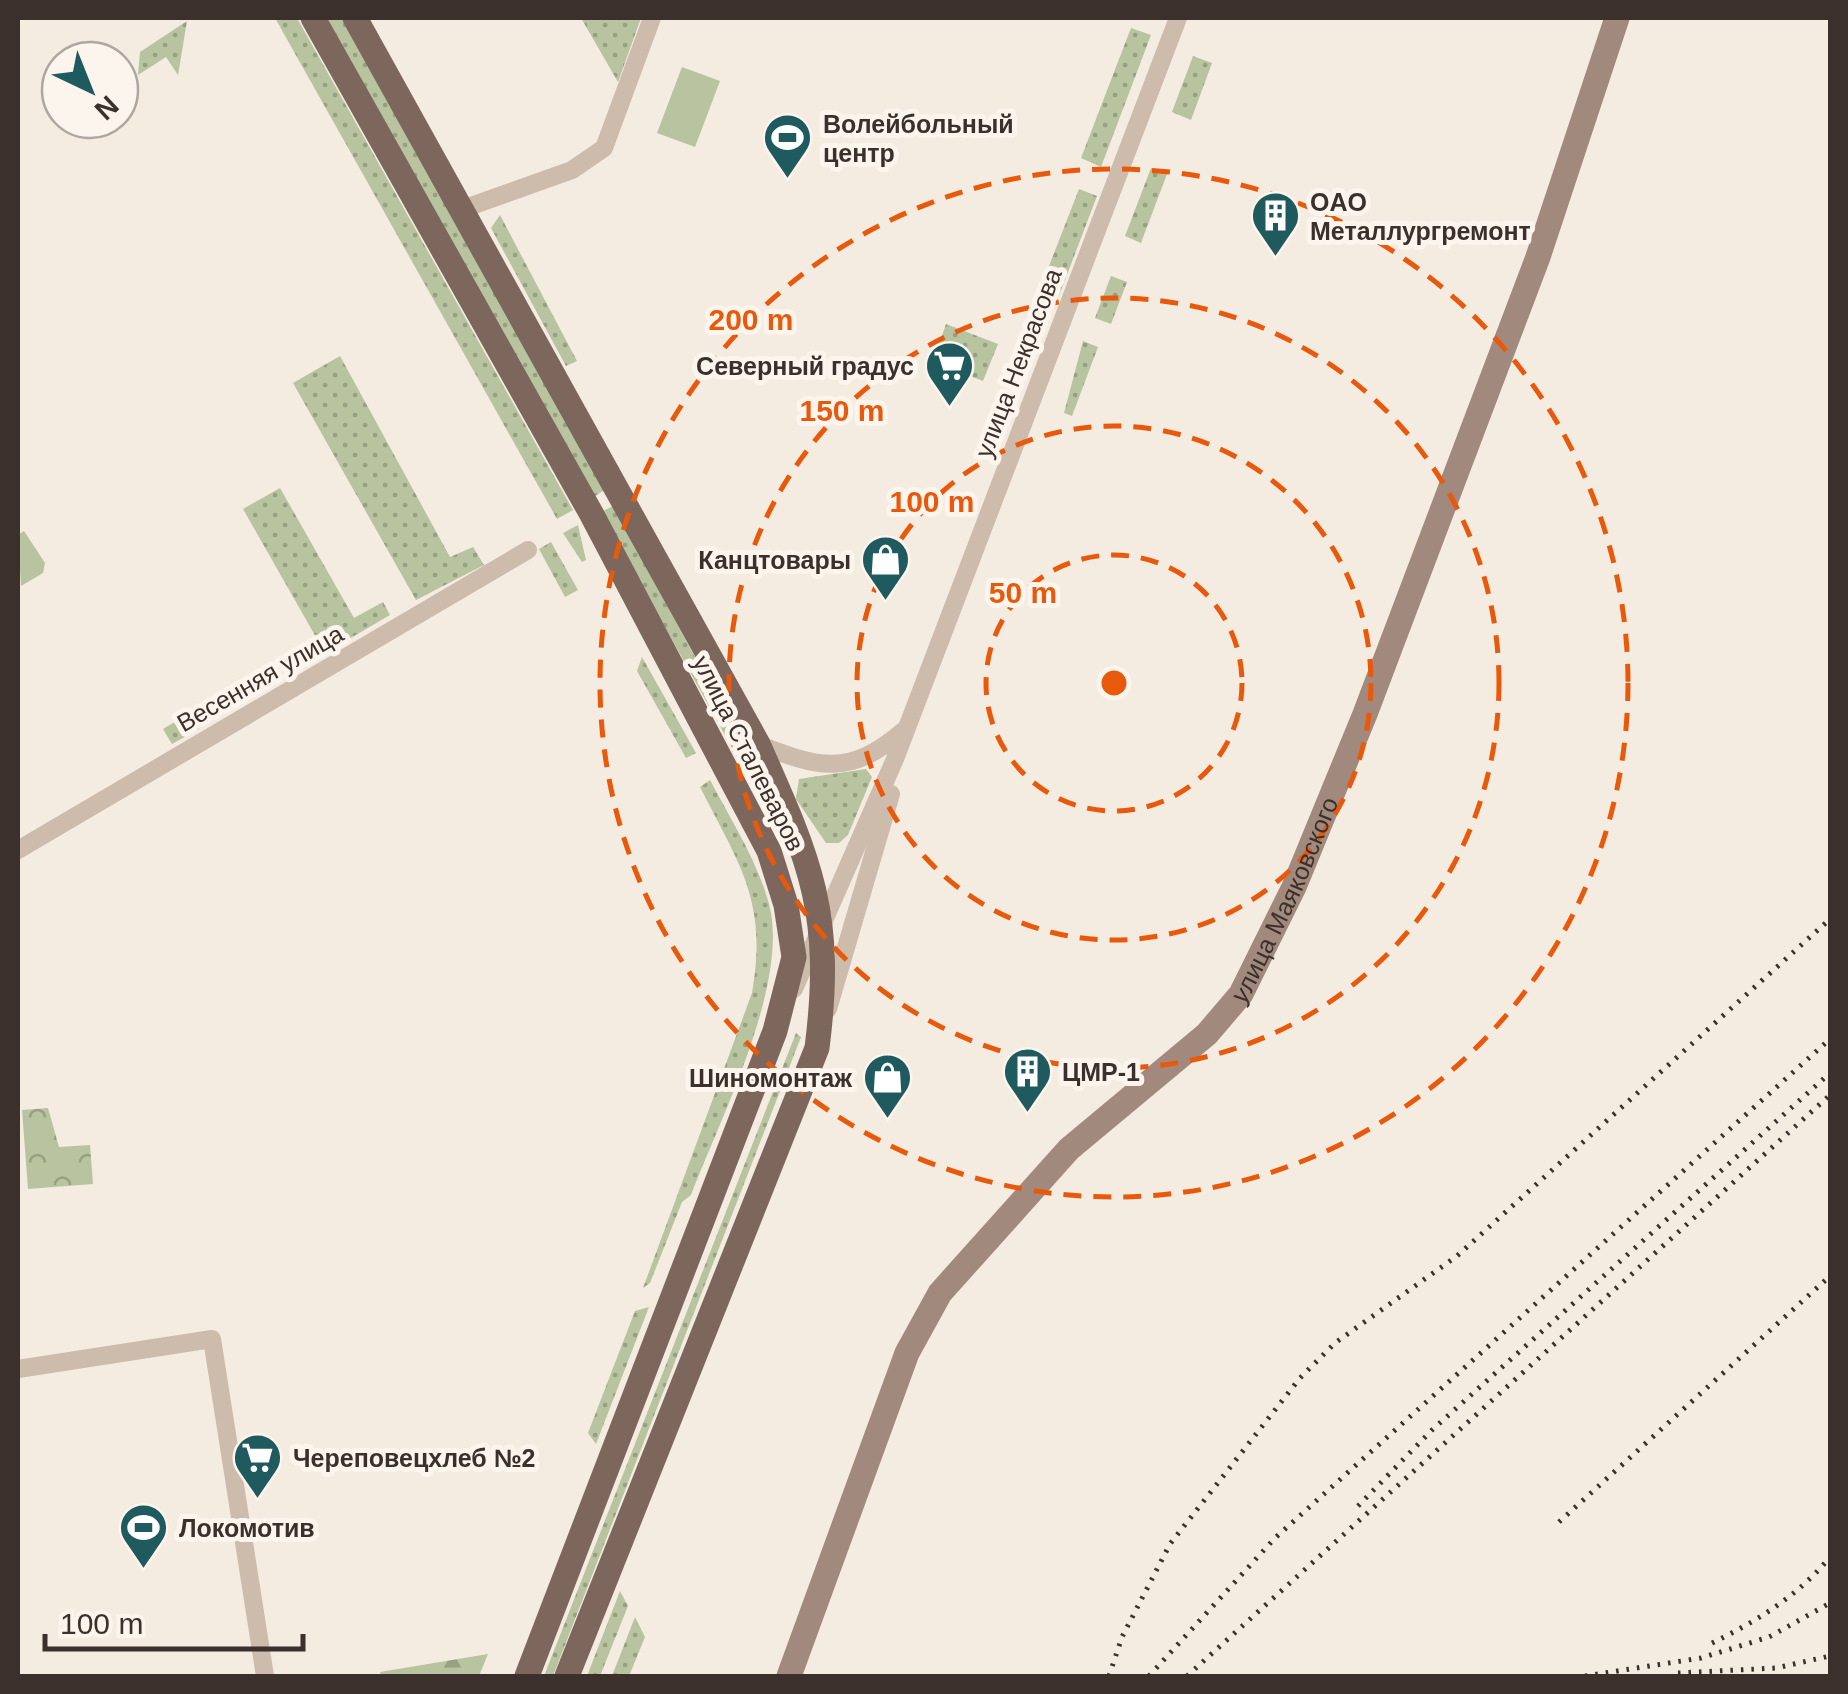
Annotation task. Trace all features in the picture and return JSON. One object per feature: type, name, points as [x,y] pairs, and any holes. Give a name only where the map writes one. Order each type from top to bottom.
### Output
[{"type":"main road","name":"улица Сталеваров","points":[[313,18],[590,513],[769,852],[786,905],[794,957],[775,1031],[527,1676]]},
{"type":"main road","name":"улица Сталеваров","points":[[354,18],[758,744],[799,836],[823,927],[824,994],[817,1048],[568,1676]]},
{"type":"main road","name":"улица Маяковского","points":[[789,1676],[907,1352],[940,1293],[1042,1174],[1108,1113],[1207,1034],[1242,994],[1294,887],[1365,714],[1538,257],[1616,18]]},
{"type":"street","points":[[460,210],[572,170],[604,148],[652,18]]},
{"type":"street","name":"улица Некрасова","points":[[908,728],[1178,18]]},
{"type":"street","name":"Весенняя улица","points":[[18,850],[528,550]]},
{"type":"street","points":[[775,1031],[908,728]]},
{"type":"street","points":[[758,744],[810,764],[844,764],[882,750],[908,728]]},
{"type":"street","points":[[817,1048],[908,728]]},
{"type":"street","points":[[18,1369],[212,1339],[265,1676]]},
{"type":"green space","points":[[275,18],[297,18],[573,510],[557,519]]},
{"type":"green space","points":[[327,18],[343,18],[604,490],[594,497]]},
{"type":"green space","points":[[581,18],[641,18],[618,82]]},
{"type":"green space","points":[[187,21],[178,75],[166,57],[140,74],[140,52]]},
{"type":"green space","points":[[1131,28],[1151,35],[1101,167],[1081,158]]},
{"type":"green space","points":[[1193,56],[1212,63],[1191,120],[1172,112]]},
{"type":"green space","points":[[682,67],[720,81],[695,147],[657,133]]},
{"type":"green space","points":[[1151,168],[1167,174],[1141,243],[1125,236]]},
{"type":"green space","points":[[1079,189],[1097,196],[1054,309],[1035,302]]},
{"type":"green space","points":[[500,215],[577,361],[566,366],[491,228]]},
{"type":"green space","points":[[1111,276],[1127,282],[1111,324],[1095,318]]},
{"type":"green space","points":[[946,324],[998,344],[983,381],[933,362]]},
{"type":"green space","points":[[1083,341],[1098,347],[1072,416],[1064,413]]},
{"type":"green space","points":[[340,356],[450,557],[473,547],[484,565],[416,600],[293,383]]},
{"type":"green space","points":[[280,488],[354,618],[383,602],[390,615],[325,653],[243,509]]},
{"type":"green space","points":[[613,506],[749,757],[741,764],[601,512]]},
{"type":"green space","points":[[578,525],[586,560],[582,562],[563,533]]},
{"type":"green space","points":[[24,531],[45,563],[43,573],[21,586],[18,535]]},
{"type":"green space","points":[[551,542],[578,590],[565,597],[539,549]]},
{"type":"green space","points":[[642,657],[696,753],[686,758],[637,671]]},
{"type":"green space","points":[[190,713],[199,729],[172,744],[163,729]]},
{"type":"green space","points":[[866,769],[872,777],[848,835],[839,843],[826,843],[796,799],[799,779]]},
{"type":"green space","points":[[710,780],[751,856],[769,904],[773,936],[770,972],[734,1090],[691,1195],[682,1202],[650,1283],[643,1288],[752,993],[756,961],[753,908],[738,863],[700,787]]},
{"type":"green space","points":[[796,1033],[801,1037],[553,1676],[544,1676]]},
{"type":"green space","points":[[48,1108],[59,1147],[90,1145],[93,1184],[28,1189],[22,1110]]},
{"type":"green space","points":[[649,1307],[596,1444],[588,1433],[635,1311]]},
{"type":"green space","points":[[620,1591],[628,1606],[600,1676],[587,1676]]},
{"type":"green space","points":[[635,1617],[645,1637],[629,1676],[612,1676]]},
{"type":"green space","points":[[488,1654],[479,1676],[381,1676],[380,1672]]},
{"type":"railway","points":[[1109,1676],[1122,1637],[1170,1544],[1300,1378],[1335,1343],[1457,1256],[1830,919]]},
{"type":"railway","points":[[1149,1676],[1275,1538],[1830,1039]]},
{"type":"railway","points":[[1358,1506],[1432,1430],[1830,1073]]},
{"type":"railway","points":[[1187,1676],[1830,1095]]},
{"type":"railway","points":[[1559,1522],[1830,1276]]},
{"type":"railway","points":[[1712,1643],[1776,1606],[1830,1557]]},
{"type":"railway","points":[[1585,1676],[1701,1658],[1769,1637],[1830,1603]]},
{"type":"railway","points":[[1678,1673],[1776,1668],[1830,1656]]},
{"type":"place","name":"Волейбольный центр","points":[[788,180]]},
{"type":"place","name":"OAO Металлургремонт","points":[[1275,258]]},
{"type":"place","name":"Северный градус","points":[[949,408]]},
{"type":"place","name":"Канцтовары","points":[[886,602]]},
{"type":"place","name":"ЦМР-1","points":[[1027,1114]]},
{"type":"place","name":"Шиномонтаж","points":[[887,1120]]},
{"type":"place","name":"Череповецхлеб №2","points":[[258,1500]]},
{"type":"place","name":"Локомотив","points":[[144,1570]]}]
